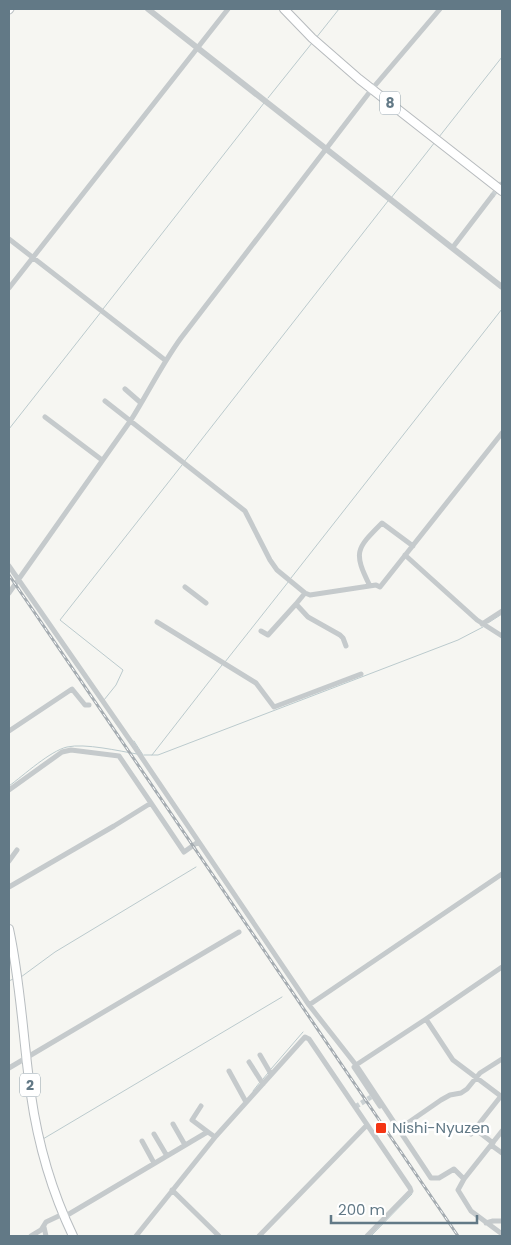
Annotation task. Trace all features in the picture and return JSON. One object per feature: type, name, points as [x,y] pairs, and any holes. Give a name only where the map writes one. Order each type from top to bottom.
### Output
[{"type":"main road","name":"8","points":[[284,9],[312,38],[372,89],[502,191]]},
{"type":"main road","name":"2","points":[[9,929],[18,978],[31,1096],[40,1142],[51,1183],[63,1216],[73,1236]]},
{"type":"street","points":[[148,9],[502,287]]},
{"type":"street","points":[[9,288],[228,9]]},
{"type":"street","points":[[9,593],[131,420],[165,360],[372,89],[440,9]]},
{"type":"street","points":[[453,247],[492,196]]},
{"type":"street","points":[[9,238],[165,360]]},
{"type":"street","points":[[125,389],[141,404]]},
{"type":"street","points":[[106,401],[245,511],[277,570],[310,595],[376,585],[380,587],[502,433]]},
{"type":"street","points":[[45,417],[102,460]]},
{"type":"street","points":[[370,586],[362,570],[359,558],[360,548],[382,523],[413,546]]},
{"type":"street","points":[[406,555],[482,624],[502,636]]},
{"type":"street","points":[[9,566],[136,749],[309,1005],[347,1052],[392,1117],[431,1178],[439,1178],[454,1168],[464,1179]]},
{"type":"street","points":[[185,587],[206,603]]},
{"type":"street","points":[[261,631],[268,635],[305,593]]},
{"type":"street","points":[[296,604],[308,617],[340,635],[346,646]]},
{"type":"street","points":[[482,624],[502,611]]},
{"type":"street","points":[[158,622],[256,683],[274,707],[361,674]]},
{"type":"street","points":[[9,731],[72,689],[85,705],[88,705]]},
{"type":"street","points":[[9,790],[62,752],[71,750],[119,756],[184,852],[198,842]]},
{"type":"street","points":[[9,887],[151,803]]},
{"type":"street","points":[[9,861],[17,850]]},
{"type":"street","points":[[309,1005],[502,874]]},
{"type":"street","points":[[9,1068],[239,932]]},
{"type":"street","points":[[356,1065],[502,967]]},
{"type":"street","points":[[426,1019],[453,1060],[502,1096],[473,1131],[502,1153]]},
{"type":"street","points":[[136,1236],[214,1137],[304,1037],[309,1039],[411,1191],[367,1236]]},
{"type":"street","points":[[347,1052],[347,1056],[372,1096],[388,1117],[392,1117]]},
{"type":"street","points":[[260,1055],[271,1074]]},
{"type":"street","points":[[399,1129],[441,1100],[450,1095],[462,1093],[476,1078],[502,1059]]},
{"type":"street","points":[[249,1062],[263,1084]]},
{"type":"street","points":[[229,1071],[246,1102]]},
{"type":"street","points":[[201,1106],[192,1120],[214,1137]]},
{"type":"street","points":[[173,1124],[185,1145]]},
{"type":"street","points":[[259,1236],[367,1125]]},
{"type":"street","points":[[502,1131],[464,1179],[458,1190],[471,1211],[502,1234]]},
{"type":"street","points":[[31,1236],[44,1227],[46,1222],[63,1216],[208,1132]]},
{"type":"street","points":[[154,1134],[167,1156]]},
{"type":"street","points":[[142,1141],[154,1163]]},
{"type":"street","points":[[172,1190],[219,1236]]},
{"type":"street","points":[[486,1223],[492,1220],[502,1221]]},
{"type":"street","points":[[44,1227],[46,1236]]},
{"type":"waterway","points":[[316,38],[339,9]]},
{"type":"waterway","points":[[268,98],[312,43]]},
{"type":"waterway","points":[[439,137],[502,57]]},
{"type":"waterway","points":[[103,309],[264,103]]},
{"type":"waterway","points":[[391,198],[435,142]]},
{"type":"waterway","points":[[184,462],[388,201]]},
{"type":"waterway","points":[[291,578],[502,309]]},
{"type":"waterway","points":[[9,429],[101,312]]},
{"type":"waterway","points":[[104,700],[116,685],[123,670],[60,620],[182,465]]},
{"type":"waterway","points":[[225,662],[289,581]]},
{"type":"waterway","points":[[488,623],[502,614]]},
{"type":"waterway","points":[[144,755],[158,755],[458,640],[483,627]]},
{"type":"waterway","points":[[152,755],[222,665]]},
{"type":"waterway","points":[[134,741],[143,755]]},
{"type":"waterway","points":[[9,786],[45,758],[67,747],[92,747],[137,754]]},
{"type":"waterway","points":[[21,977],[55,952],[196,867]]},
{"type":"waterway","points":[[9,981],[15,978]]},
{"type":"waterway","points":[[43,1139],[282,997]]},
{"type":"waterway","points":[[271,1069],[303,1032]]},
{"type":"waterway","points":[[263,1079],[268,1073]]},
{"type":"waterway","points":[[253,1091],[260,1082]]},
{"type":"waterway","points":[[371,1236],[412,1194]]},
{"type":"tunnel","points":[[492,196],[502,183]]},
{"type":"tunnel","points":[[355,1107],[371,1097]]},
{"type":"railway","points":[[9,575],[458,1236]]},
{"type":"place","name":"Nishi-Nyuzen","points":[[381,1128]]}]
